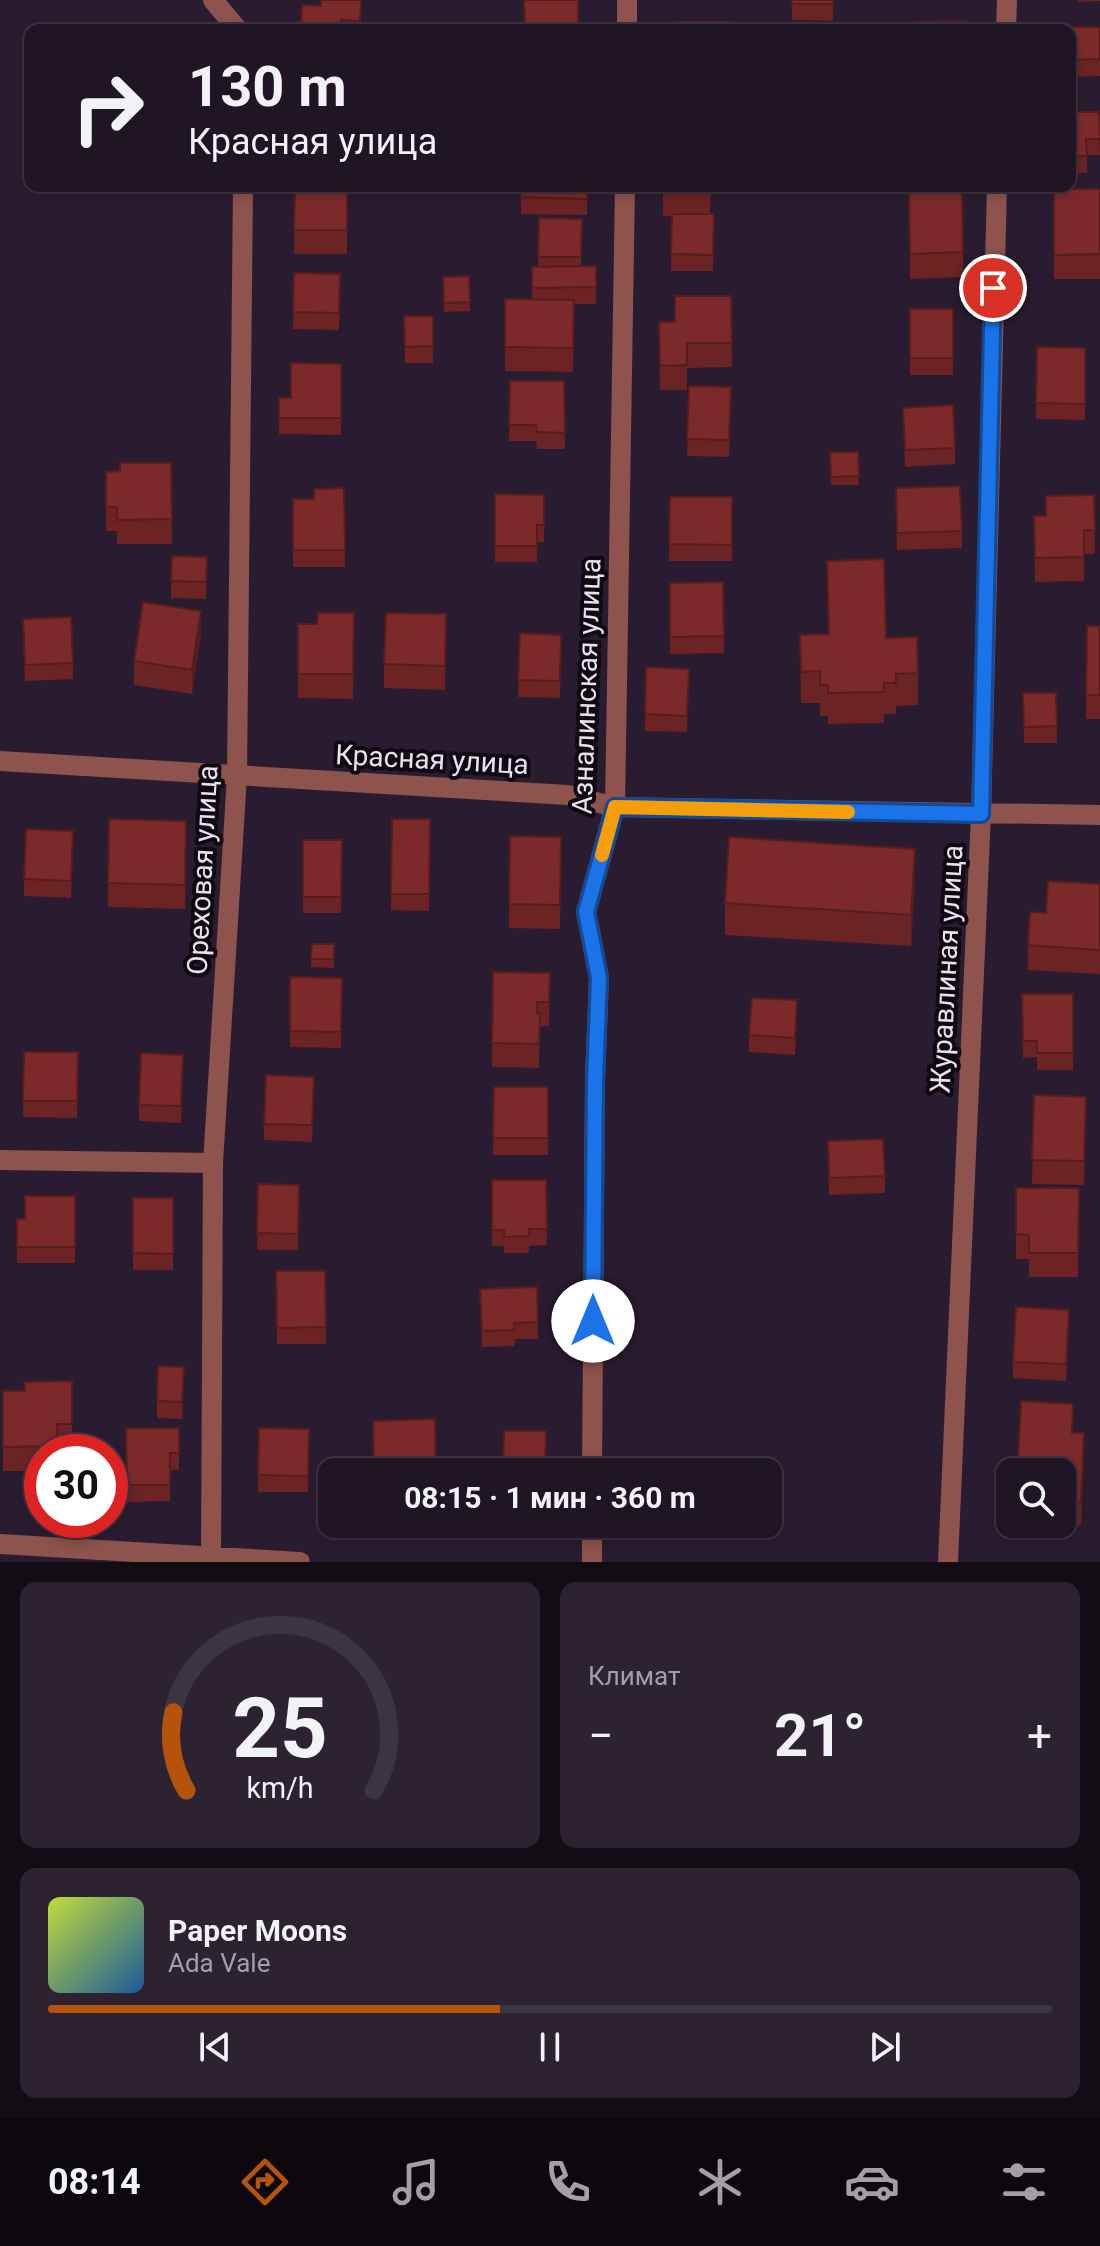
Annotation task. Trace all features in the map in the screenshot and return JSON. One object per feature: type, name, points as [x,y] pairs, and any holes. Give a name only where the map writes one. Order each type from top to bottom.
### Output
[{"type":"street","points":[[213,0],[233,24]]},
{"type":"street","points":[[627,0],[627,24]]},
{"type":"street","points":[[1006,24],[1007,0]]},
{"type":"street","name":"Ореховая улица","points":[[211,1558],[213,1163],[237,776],[243,192]]},
{"type":"street","name":"Азналинская улица","points":[[592,1458],[595,1080],[599,978],[586,912],[615,807],[625,192]]},
{"type":"street","name":"Журавлиная улица","points":[[948,1562],[981,814],[997,192]]},
{"type":"street","name":"Красная улица","points":[[0,761],[568,795],[615,807],[1100,815]]},
{"type":"street","points":[[0,1160],[213,1163]]},
{"type":"street","points":[[592,1538],[592,1562]]},
{"type":"street","points":[[0,1544],[300,1562]]},
{"type":"building","points":[[321,0],[361,0],[360,21],[301,24],[302,5],[321,6]]},
{"type":"building","points":[[524,0],[578,0],[578,24],[525,24]]},
{"type":"building","points":[[792,0],[833,0],[833,4],[792,4]]},
{"type":"building","points":[[966,21],[966,24],[916,24]]},
{"type":"building","points":[[677,22],[731,22],[731,24]]},
{"type":"building","points":[[1076,27],[1100,27],[1100,59],[1076,60]]},
{"type":"building","points":[[1076,112],[1099,112],[1100,139],[1086,139],[1087,156],[1076,156]]},
{"type":"building","points":[[1100,189],[1100,254],[1054,255],[1054,192]]},
{"type":"building","points":[[295,192],[347,192],[347,230],[294,230]]},
{"type":"building","points":[[521,192],[587,192],[587,199],[521,197]]},
{"type":"building","points":[[962,192],[963,252],[910,254],[909,193]]},
{"type":"building","points":[[672,214],[714,214],[713,255],[671,254]]},
{"type":"building","points":[[539,218],[582,219],[581,257],[538,257]]},
{"type":"building","points":[[596,266],[596,287],[532,288],[532,267]]},
{"type":"building","points":[[294,273],[340,274],[339,313],[293,312]]},
{"type":"building","points":[[469,276],[470,302],[444,303],[443,277]]},
{"type":"building","points":[[675,296],[731,296],[732,343],[687,343],[687,365],[660,366],[659,322],[675,322]]},
{"type":"building","points":[[505,299],[574,300],[573,348],[505,347]]},
{"type":"building","points":[[910,309],[953,309],[953,358],[910,358]]},
{"type":"building","points":[[404,316],[433,316],[433,346],[405,347]]},
{"type":"building","points":[[1037,347],[1085,348],[1085,404],[1036,403]]},
{"type":"building","points":[[291,363],[341,364],[341,418],[279,418],[279,398],[291,398]]},
{"type":"building","points":[[510,381],[564,381],[565,433],[537,432],[536,425],[509,425]]},
{"type":"building","points":[[689,386],[731,387],[729,440],[687,439]]},
{"type":"building","points":[[953,405],[955,448],[905,450],[903,408]]},
{"type":"building","points":[[830,452],[858,452],[859,476],[831,477]]},
{"type":"building","points":[[120,463],[171,463],[172,519],[117,520],[117,507],[106,507],[106,472],[120,471]]},
{"type":"building","points":[[960,486],[962,531],[897,533],[896,488]]},
{"type":"building","points":[[344,488],[345,550],[293,550],[293,499],[314,499],[314,489]]},
{"type":"building","points":[[495,494],[544,495],[544,525],[537,525],[537,546],[495,546]]},
{"type":"building","points":[[1094,495],[1095,530],[1084,530],[1084,557],[1035,558],[1034,516],[1046,516],[1046,496]]},
{"type":"building","points":[[670,497],[732,497],[732,545],[669,544]]},
{"type":"building","points":[[172,556],[207,557],[206,582],[171,581]]},
{"type":"building","points":[[884,559],[886,638],[917,637],[918,673],[896,674],[896,683],[884,683],[884,692],[828,693],[828,685],[820,685],[820,671],[801,672],[800,635],[829,634],[827,561]]},
{"type":"building","points":[[723,582],[724,636],[670,637],[670,583]]},
{"type":"building","points":[[143,602],[201,611],[192,670],[134,661]]},
{"type":"building","points":[[318,613],[354,613],[353,674],[298,674],[298,624],[317,624]]},
{"type":"building","points":[[386,613],[446,614],[445,666],[384,664]]},
{"type":"building","points":[[71,617],[73,663],[25,665],[23,619]]},
{"type":"building","points":[[1087,626],[1100,626],[1100,695],[1086,695]]},
{"type":"building","points":[[520,633],[561,635],[560,681],[518,680]]},
{"type":"building","points":[[646,667],[689,669],[687,716],[645,714]]},
{"type":"building","points":[[1023,693],[1056,693],[1057,726],[1024,727]]},
{"type":"building","points":[[109,819],[186,821],[185,885],[108,883]]},
{"type":"building","points":[[392,819],[430,819],[429,894],[391,894]]},
{"type":"building","points":[[26,829],[73,831],[71,881],[24,879]]},
{"type":"building","points":[[510,836],[561,837],[560,905],[509,904]]},
{"type":"building","points":[[729,837],[915,849],[911,915],[725,903]]},
{"type":"building","points":[[303,840],[342,840],[341,897],[303,897]]},
{"type":"building","points":[[1048,881],[1100,884],[1100,950],[1028,945],[1030,912],[1046,913]]},
{"type":"building","points":[[312,944],[334,944],[334,959],[311,959]]},
{"type":"building","points":[[493,972],[550,973],[549,1002],[537,1002],[537,1013],[540,1013],[539,1044],[492,1043]]},
{"type":"building","points":[[290,977],[342,978],[341,1032],[290,1031]]},
{"type":"building","points":[[1022,994],[1073,994],[1073,1053],[1037,1053],[1037,1041],[1023,1041]]},
{"type":"building","points":[[752,998],[797,1000],[795,1038],[749,1035]]},
{"type":"building","points":[[24,1052],[78,1052],[77,1101],[23,1101]]},
{"type":"building","points":[[141,1053],[183,1055],[181,1106],[139,1105]]},
{"type":"building","points":[[266,1075],[314,1077],[312,1125],[264,1124]]},
{"type":"building","points":[[494,1087],[548,1087],[548,1138],[493,1138]]},
{"type":"building","points":[[1034,1095],[1086,1097],[1084,1161],[1032,1160]]},
{"type":"building","points":[[883,1139],[885,1176],[829,1178],[828,1141]]},
{"type":"building","points":[[492,1180],[546,1180],[547,1229],[529,1229],[529,1236],[504,1237],[504,1230],[492,1230]]},
{"type":"building","points":[[258,1184],[299,1185],[298,1234],[257,1233]]},
{"type":"building","points":[[1016,1188],[1079,1188],[1078,1253],[1029,1253],[1029,1235],[1016,1234]]},
{"type":"building","points":[[25,1196],[75,1196],[75,1247],[17,1247],[17,1219],[25,1219]]},
{"type":"building","points":[[133,1198],[173,1198],[173,1254],[133,1253]]},
{"type":"building","points":[[276,1271],[325,1271],[326,1327],[277,1328]]},
{"type":"building","points":[[537,1287],[538,1322],[514,1323],[515,1330],[482,1331],[480,1289]]},
{"type":"building","points":[[1016,1307],[1069,1310],[1066,1364],[1013,1362]]},
{"type":"building","points":[[158,1366],[184,1367],[182,1402],[157,1401]]},
{"type":"building","points":[[72,1381],[72,1424],[57,1424],[57,1434],[24,1434],[24,1447],[3,1447],[3,1391],[25,1391],[24,1382]]},
{"type":"building","points":[[1021,1401],[1073,1404],[1072,1433],[1084,1433],[1081,1501],[1076,1501],[1076,1458],[1018,1458]]},
{"type":"building","points":[[435,1419],[436,1458],[374,1458],[373,1421]]},
{"type":"building","points":[[126,1428],[179,1428],[179,1453],[170,1453],[170,1485],[128,1485]]},
{"type":"building","points":[[259,1428],[309,1429],[308,1476],[258,1475]]},
{"type":"building","points":[[504,1431],[546,1431],[545,1458],[503,1458]]},
{"type":"slow traffic","points":[[602,855],[615,807],[848,812]]},
{"type":"route","points":[[593,1321],[599,978],[586,912],[615,807],[981,814],[993,288]]}]
